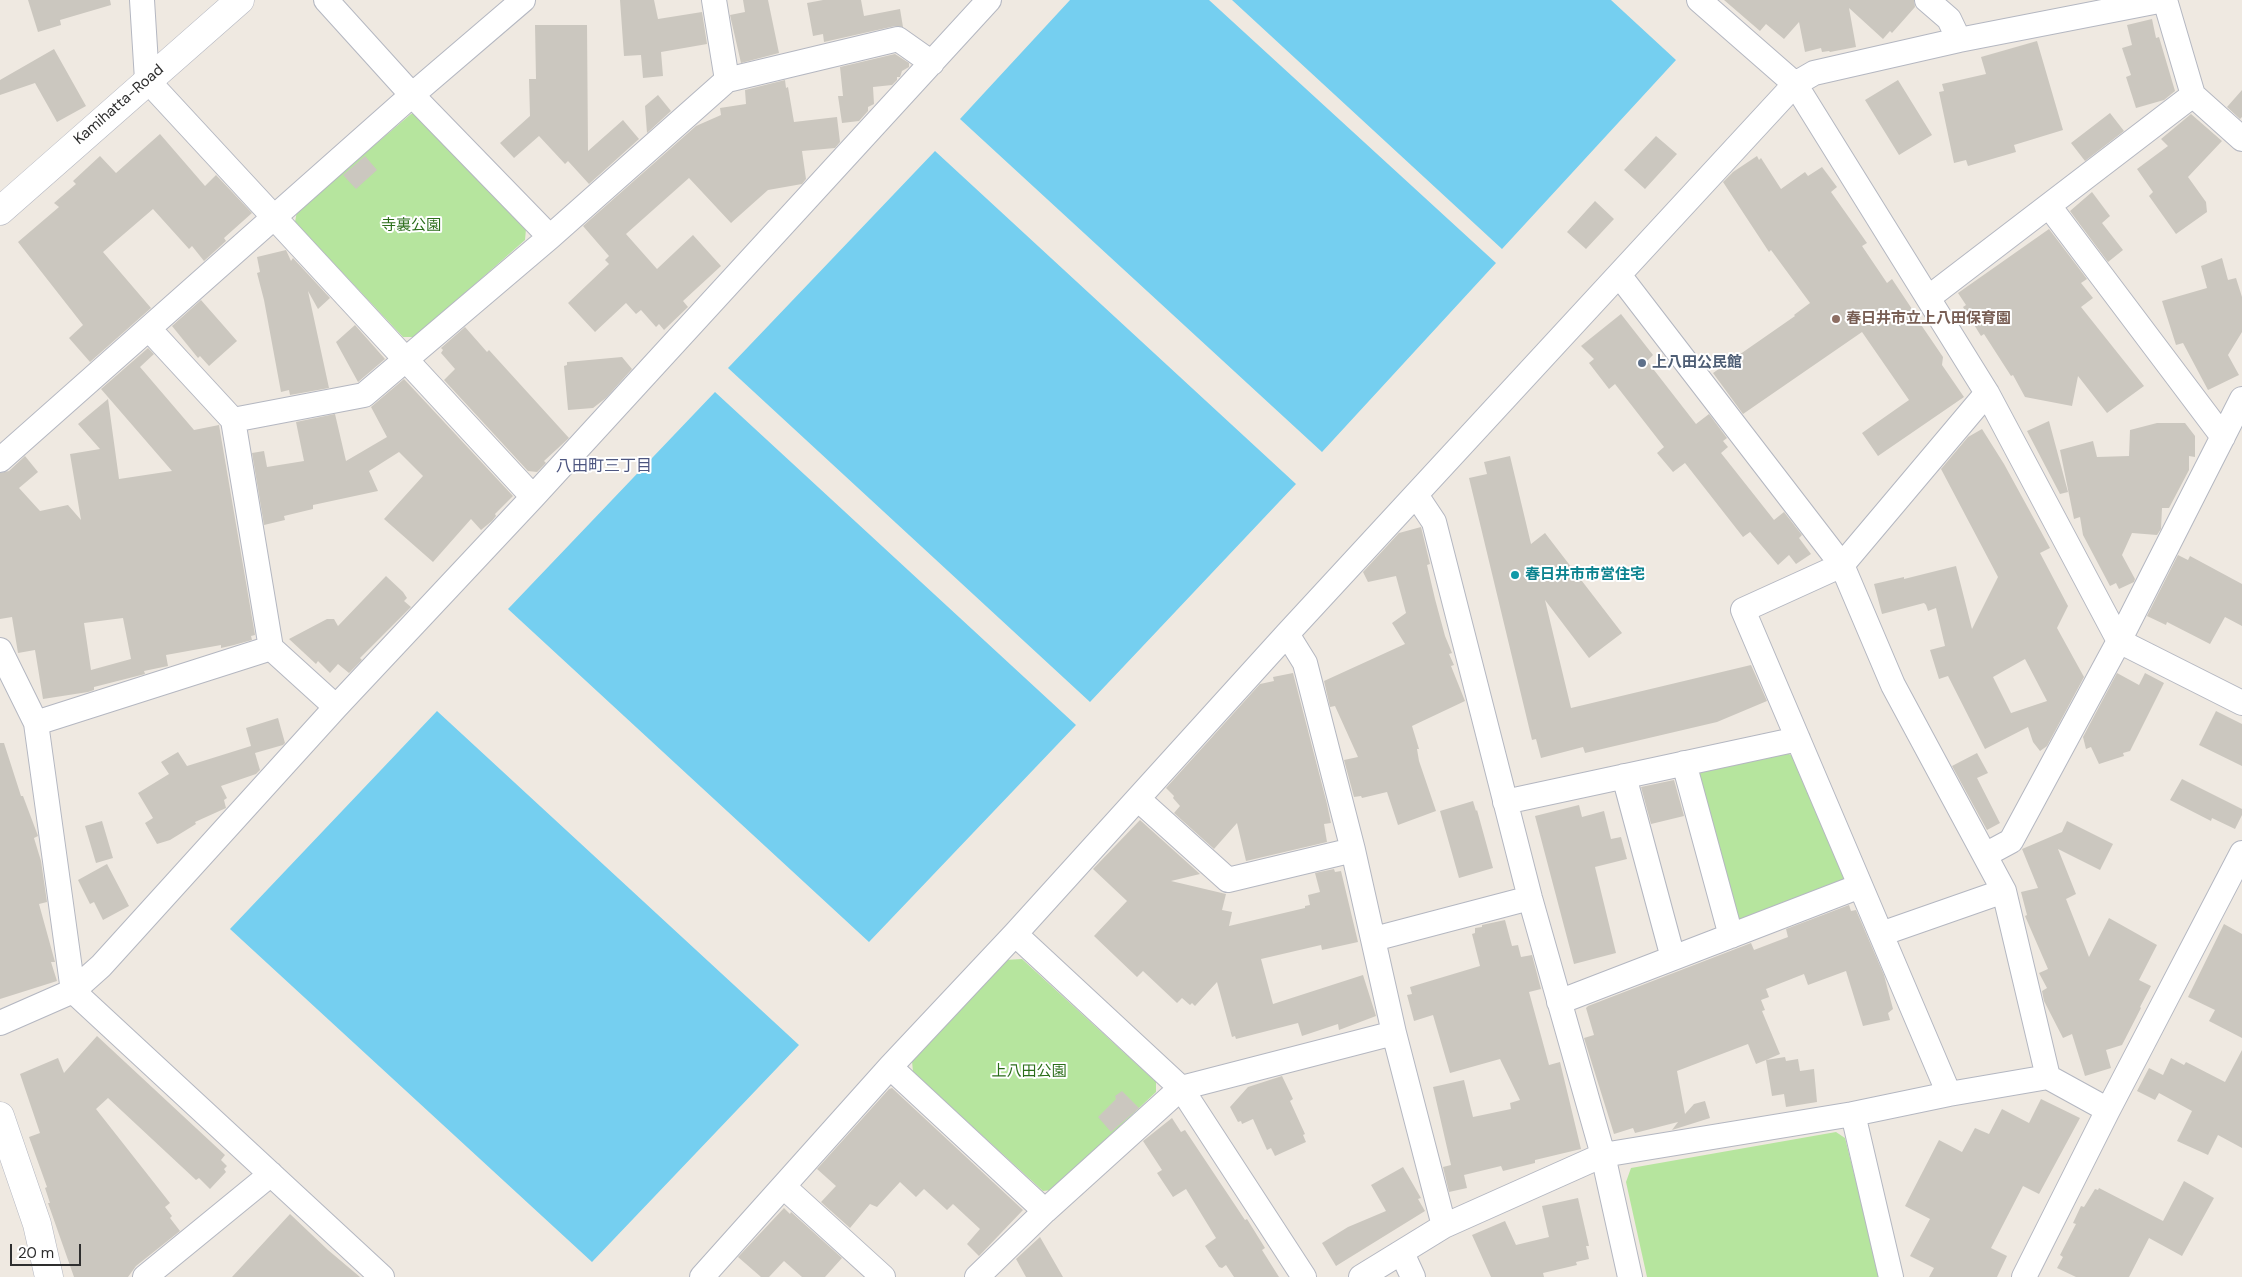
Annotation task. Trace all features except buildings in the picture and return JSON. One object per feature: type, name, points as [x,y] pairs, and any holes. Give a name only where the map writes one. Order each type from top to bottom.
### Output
[{"type":"street","points":[[142,0],[146,80],[533,497]]},
{"type":"street","name":"Kamihatta-Road","points":[[0,211],[146,80],[240,0]]},
{"type":"street","points":[[326,0],[412,95],[550,237]]},
{"type":"street","points":[[0,460],[412,95],[523,0]]},
{"type":"street","points":[[714,0],[727,80]]},
{"type":"street","points":[[0,1023],[73,991],[101,966],[336,707],[533,497],[989,0]]},
{"type":"street","points":[[1699,0],[1795,84],[1987,392],[2119,641],[2242,703]]},
{"type":"street","points":[[1927,0],[1949,19],[1959,40]]},
{"type":"street","points":[[702,1277],[890,1067],[1015,934],[1287,634],[1795,84],[1814,74],[1959,40],[2161,1],[2193,95],[2242,139]]},
{"type":"street","points":[[233,420],[364,395],[550,237],[727,80],[898,39],[932,63]]},
{"type":"street","points":[[1928,298],[2193,95]]},
{"type":"street","points":[[2049,206],[2223,437]]},
{"type":"street","points":[[1620,275],[1842,565],[1893,686],[2004,891],[2048,1077]]},
{"type":"street","points":[[149,328],[233,420],[271,648],[336,707]]},
{"type":"street","points":[[1949,1094],[1743,610],[1842,565],[1987,392]]},
{"type":"street","points":[[1985,855],[2011,841],[2119,641],[2242,399]]},
{"type":"street","points":[[1416,495],[1434,522],[1530,898],[1602,1155],[1630,1277]]},
{"type":"street","points":[[1287,634],[1305,663],[1353,850],[1394,1033],[1444,1226]]},
{"type":"street","points":[[36,723],[271,648]]},
{"type":"street","points":[[0,650],[36,723],[73,991],[382,1277]]},
{"type":"street","points":[[1505,802],[1798,739]]},
{"type":"street","points":[[1684,764],[1731,936]]},
{"type":"street","points":[[1624,776],[1673,958]]},
{"type":"street","points":[[1138,799],[1228,880],[1353,850]]},
{"type":"street","points":[[2024,1277],[2108,1110],[2242,853]]},
{"type":"street","points":[[1559,1002],[1860,886]]},
{"type":"street","points":[[1881,934],[2004,891]]},
{"type":"street","points":[[1374,939],[1530,898]]},
{"type":"street","points":[[1015,934],[1181,1088],[1304,1277]]},
{"type":"street","points":[[977,1277],[1045,1211],[1181,1088],[1394,1033]]},
{"type":"street","points":[[890,1067],[1045,1211]]},
{"type":"street","points":[[1361,1277],[1444,1226],[1602,1155],[1853,1114],[1949,1094],[2048,1077],[2108,1110]]},
{"type":"street","points":[[1853,1114],[1891,1277]]},
{"type":"street","points":[[0,1116],[37,1224],[49,1277]]},
{"type":"street","points":[[159,1273],[271,1174]]},
{"type":"street","points":[[784,1187],[883,1277]]},
{"type":"street","points":[[1402,1253],[1413,1277]]},
{"type":"green space","name":"寺裏公園","points":[[416,113],[526,229],[525,240],[415,337],[403,337],[295,222],[297,211],[411,114]]},
{"type":"green space","points":[[1783,750],[1792,756],[1844,878],[1839,888],[1740,921],[1732,916],[1697,773]]},
{"type":"green space","name":"上八田公園","points":[[1022,959],[1156,1082],[1156,1092],[1052,1190],[1043,1191],[913,1072],[912,1061],[1005,960]]},
{"type":"green space","points":[[1836,1132],[1845,1138],[1880,1277],[1647,1277],[1626,1182],[1631,1168]]},
{"type":"water","points":[[1070,0],[1209,0],[1496,263],[1322,452],[960,119]]},
{"type":"water","points":[[1232,0],[1611,0],[1676,60],[1502,249]]},
{"type":"water","points":[[935,151],[1296,484],[1090,702],[728,368]]},
{"type":"water","points":[[715,392],[1076,725],[869,942],[508,609]]},
{"type":"water","points":[[437,711],[799,1045],[592,1262],[230,929]]},
{"type":"place","name":"春日井市立上八田保育園","points":[[1836,319]]},
{"type":"place","name":"上八田公民館","points":[[1642,363]]},
{"type":"place","name":"春日井市市営住宅","points":[[1515,575]]},
{"type":"district","name":"八田町三丁目","points":[[604,467]]}]
